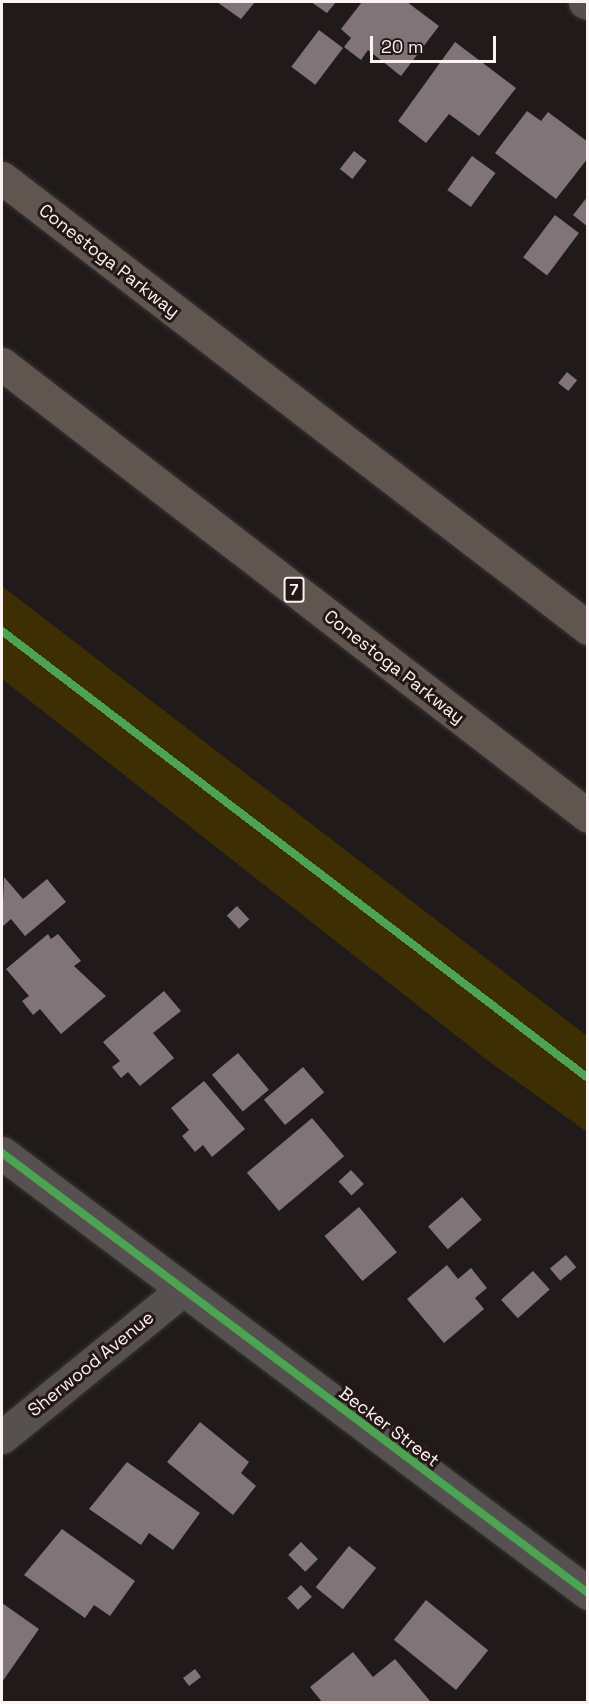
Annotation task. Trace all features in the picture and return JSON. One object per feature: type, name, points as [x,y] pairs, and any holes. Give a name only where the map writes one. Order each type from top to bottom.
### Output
[{"type":"highway","name":"Conestoga Parkway","points":[[2,178],[588,628]]},
{"type":"highway","name":"Conestoga Parkway","points":[[2,364],[588,816]]},
{"type":"street","name":"Becker Street","points":[[2,1153],[180,1291],[588,1593]]},
{"type":"street","name":"Sherwood Avenue","points":[[2,1437],[180,1291]]},
{"type":"shaded area","points":[[2,586],[587,1036],[587,1132],[491,1063],[2,679]]},
{"type":"building","points":[[217,2],[255,2],[241,19]]},
{"type":"building","points":[[311,2],[336,2],[327,13]]},
{"type":"building","points":[[362,2],[407,2],[439,26],[401,76],[368,50],[361,60],[344,47],[351,38],[341,29]]},
{"type":"building","points":[[319,30],[343,48],[315,85],[291,67]]},
{"type":"building","points":[[455,42],[516,88],[479,136],[449,114],[426,143],[398,121]]},
{"type":"building","points":[[527,111],[541,121],[548,112],[588,142],[588,158],[556,199],[495,153]]},
{"type":"building","points":[[354,151],[367,161],[352,179],[340,169]]},
{"type":"building","points":[[472,156],[495,173],[471,207],[447,190]]},
{"type":"building","points":[[588,196],[588,227],[573,215]]},
{"type":"building","points":[[555,215],[579,233],[547,275],[523,257]]},
{"type":"building","points":[[567,372],[577,380],[568,391],[558,383]]},
{"type":"building","points":[[4,877],[23,899],[47,879],[66,902],[25,936],[11,919],[2,927]]},
{"type":"building","points":[[237,906],[249,919],[239,929],[227,916]]},
{"type":"building","points":[[48,934],[51,939],[58,934],[81,961],[74,966],[106,996],[61,1034],[40,1009],[33,1015],[22,1001],[29,996],[6,969]]},
{"type":"building","points":[[164,991],[181,1011],[153,1033],[174,1058],[140,1086],[128,1072],[121,1078],[112,1067],[120,1061],[103,1042]]},
{"type":"building","points":[[238,1053],[269,1090],[243,1112],[212,1075]]},
{"type":"building","points":[[303,1067],[324,1092],[285,1125],[264,1100]]},
{"type":"building","points":[[204,1081],[245,1129],[212,1157],[203,1145],[195,1152],[182,1136],[189,1130],[171,1108]]},
{"type":"building","points":[[312,1118],[344,1156],[279,1211],[247,1173]]},
{"type":"building","points":[[351,1170],[364,1184],[352,1195],[339,1182]]},
{"type":"building","points":[[462,1197],[482,1220],[448,1249],[428,1227]]},
{"type":"building","points":[[359,1207],[397,1252],[362,1281],[325,1236]]},
{"type":"building","points":[[566,1255],[576,1267],[560,1281],[550,1268]]},
{"type":"building","points":[[447,1265],[458,1279],[471,1268],[487,1288],[475,1298],[484,1309],[444,1343],[407,1299]]},
{"type":"building","points":[[533,1271],[550,1290],[518,1318],[501,1300]]},
{"type":"building","points":[[200,1422],[249,1462],[241,1473],[256,1486],[233,1515],[167,1462]]},
{"type":"building","points":[[127,1462],[200,1513],[173,1550],[149,1533],[141,1545],[89,1509]]},
{"type":"building","points":[[62,1529],[135,1581],[110,1616],[94,1605],[85,1618],[24,1575]]},
{"type":"building","points":[[301,1542],[318,1559],[305,1572],[288,1555]]},
{"type":"building","points":[[349,1546],[376,1568],[343,1609],[316,1587]]},
{"type":"building","points":[[301,1585],[312,1597],[298,1610],[287,1598]]},
{"type":"building","points":[[426,1600],[488,1650],[456,1690],[394,1640]]},
{"type":"building","points":[[2,1603],[39,1629],[2,1682]]},
{"type":"building","points":[[353,1652],[373,1677],[395,1659],[430,1701],[322,1702],[310,1687]]},
{"type":"building","points":[[195,1669],[201,1677],[189,1686],[183,1678]]},
{"type":"cycle path","points":[[2,631],[588,1078]]},
{"type":"cycle path","points":[[2,1153],[588,1593]]}]
